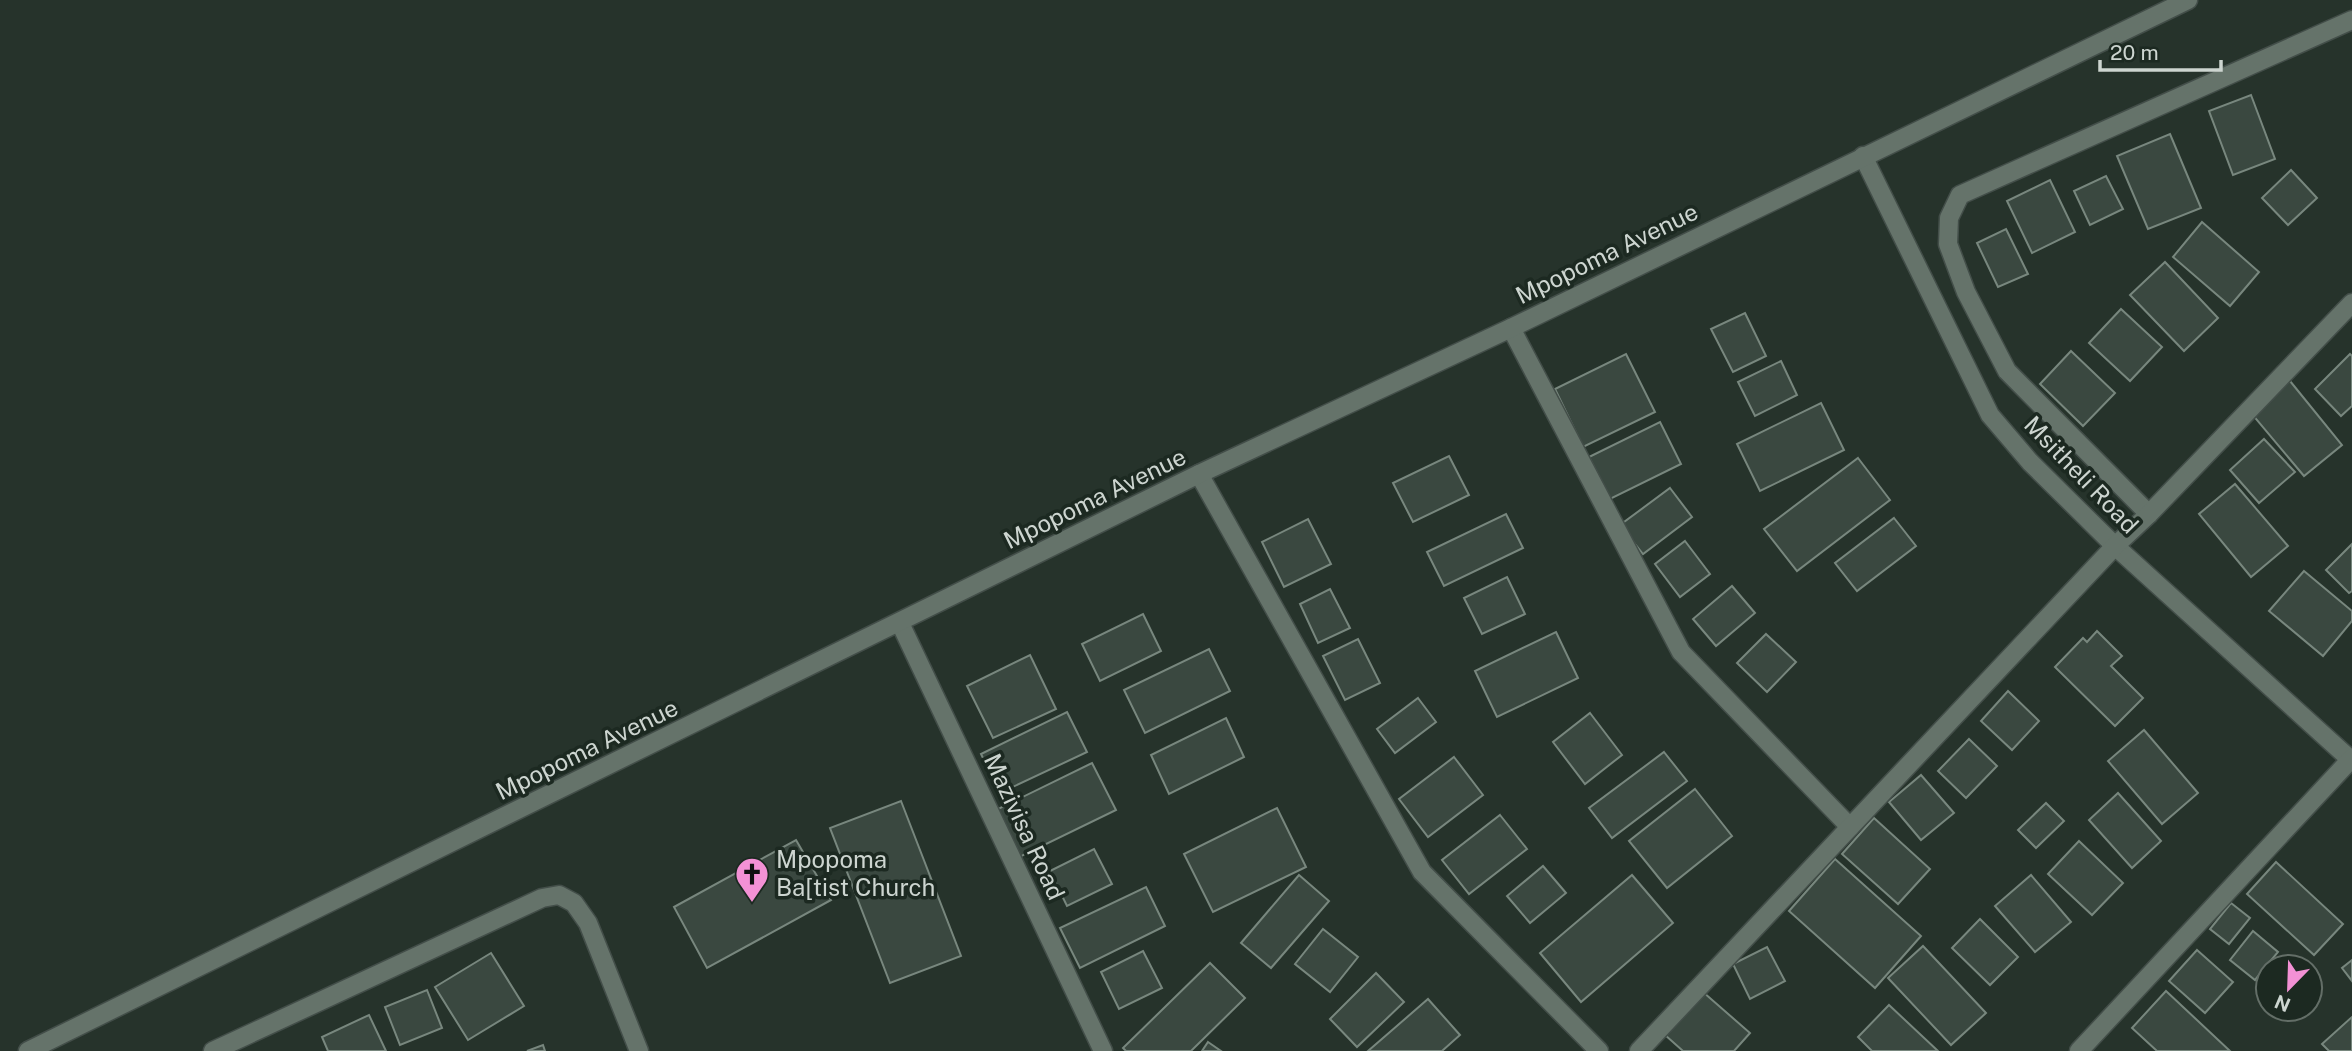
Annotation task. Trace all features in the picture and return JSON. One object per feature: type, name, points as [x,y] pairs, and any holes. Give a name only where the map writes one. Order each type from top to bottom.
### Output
[{"type":"street","name":"Mpopoma Avenue","points":[[28,1051],[1199,474],[1511,328],[2188,0]]},
{"type":"street","points":[[2149,514],[2007,372],[1962,280],[1948,244],[1949,218],[1960,195],[2352,20]]},
{"type":"street","name":"Msitheli Road","points":[[1863,156],[1990,415],[2030,462],[2115,546],[2352,759]]},
{"type":"street","points":[[1639,1051],[2115,546],[2352,303]]},
{"type":"street","points":[[1511,328],[1681,652],[1850,827]]},
{"type":"street","points":[[1199,474],[1422,872],[1599,1051]]},
{"type":"street","name":"Mazivisa Road","points":[[900,623],[1103,1051]]},
{"type":"street","points":[[2079,1051],[2352,759]]},
{"type":"street","points":[[213,1051],[542,898],[559,895],[574,903],[588,923],[639,1051]]},
{"type":"building","points":[[2251,95],[2275,159],[2233,175],[2209,111]]},
{"type":"building","points":[[2170,134],[2201,208],[2148,229],[2117,156]]},
{"type":"building","points":[[2291,170],[2317,198],[2288,225],[2262,198]]},
{"type":"building","points":[[2106,176],[2123,209],[2090,225],[2074,191]]},
{"type":"building","points":[[2050,180],[2075,232],[2032,253],[2007,201]]},
{"type":"building","points":[[2202,222],[2259,272],[2230,306],[2173,257]]},
{"type":"building","points":[[2006,229],[2028,274],[1998,287],[1977,243]]},
{"type":"building","points":[[2165,262],[2218,318],[2184,351],[2130,295]]},
{"type":"building","points":[[2121,309],[2162,347],[2130,381],[2089,343]]},
{"type":"building","points":[[1745,313],[1766,356],[1733,372],[1711,329]]},
{"type":"building","points":[[2071,351],[2115,393],[2083,426],[2040,384]]},
{"type":"building","points":[[1626,354],[1655,412],[1583,447],[1555,389]]},
{"type":"building","points":[[2350,354],[2352,406],[2341,416],[2315,389]]},
{"type":"building","points":[[1781,361],[1797,395],[1755,416],[1738,382]]},
{"type":"building","points":[[2290,381],[2342,445],[2304,476],[2251,413]]},
{"type":"building","points":[[1821,403],[1844,450],[1760,491],[1737,444]]},
{"type":"building","points":[[1660,422],[1681,464],[1610,499],[1589,457]]},
{"type":"building","points":[[2264,439],[2295,472],[2259,503],[2230,470]]},
{"type":"building","points":[[1449,456],[1469,495],[1413,522],[1393,483]]},
{"type":"building","points":[[1858,458],[1890,500],[1797,571],[1764,529]]},
{"type":"building","points":[[2235,484],[2288,546],[2251,577],[2199,514]]},
{"type":"building","points":[[1670,488],[1692,517],[1643,554],[1620,525]]},
{"type":"building","points":[[1506,514],[1523,548],[1444,586],[1427,552]]},
{"type":"building","points":[[1894,518],[1916,546],[1857,591],[1835,563]]},
{"type":"building","points":[[1308,519],[1331,564],[1284,587],[1262,542]]},
{"type":"building","points":[[1685,541],[1710,574],[1680,597],[1655,564]]},
{"type":"building","points":[[2352,544],[2352,591],[2349,593],[2326,570]]},
{"type":"building","points":[[2304,571],[2352,611],[2352,621],[2323,656],[2269,611]]},
{"type":"building","points":[[1507,577],[1525,614],[1482,634],[1464,598]]},
{"type":"building","points":[[1732,586],[1755,613],[1716,646],[1693,619]]},
{"type":"building","points":[[1330,589],[1350,628],[1318,643],[1300,604]]},
{"type":"building","points":[[1143,614],[1161,651],[1100,681],[1082,644]]},
{"type":"building","points":[[2097,631],[2122,656],[2111,666],[2143,698],[2115,726],[2055,667],[2083,638],[2087,642]]},
{"type":"building","points":[[1556,632],[1578,678],[1497,717],[1475,671]]},
{"type":"building","points":[[1766,634],[1796,662],[1767,692],[1737,663]]},
{"type":"building","points":[[1358,639],[1380,683],[1345,700],[1323,656]]},
{"type":"building","points":[[1209,649],[1230,691],[1145,733],[1124,690]]},
{"type":"building","points":[[1030,655],[1056,709],[993,738],[967,686]]},
{"type":"building","points":[[2008,691],[2039,721],[2012,750],[1981,721]]},
{"type":"building","points":[[1418,698],[1436,722],[1395,753],[1377,729]]},
{"type":"building","points":[[1067,712],[1087,752],[1000,793],[981,754]]},
{"type":"building","points":[[1590,713],[1622,755],[1585,784],[1553,742]]},
{"type":"building","points":[[1226,718],[1244,757],[1169,794],[1151,755]]},
{"type":"building","points":[[2144,730],[2198,793],[2162,824],[2108,761]]},
{"type":"building","points":[[1969,739],[1997,766],[1966,798],[1938,771]]},
{"type":"building","points":[[1664,752],[1687,781],[1612,838],[1589,808]]},
{"type":"building","points":[[1454,757],[1483,795],[1428,837],[1399,799]]},
{"type":"building","points":[[1092,763],[1116,810],[1015,859],[992,812]]},
{"type":"building","points":[[1921,775],[1954,813],[1921,840],[1889,802]]},
{"type":"building","points":[[1695,789],[1732,836],[1667,888],[1629,841]]},
{"type":"building","points":[[2118,793],[2161,841],[2132,868],[2089,820]]},
{"type":"building","points":[[901,801],[961,956],[890,983],[830,828]]},
{"type":"building","points":[[2046,803],[2064,821],[2036,848],[2018,830]]},
{"type":"building","points":[[1277,808],[1306,867],[1213,912],[1184,854]]},
{"type":"building","points":[[1500,815],[1527,849],[1469,894],[1442,860]]},
{"type":"building","points":[[1874,818],[1930,869],[1898,904],[1842,854]]},
{"type":"building","name":"Mpopoma Ba[tist Church","points":[[796,840],[831,900],[707,968],[674,907]]},
{"type":"building","points":[[2079,841],[2123,883],[2092,915],[2048,874]]},
{"type":"building","points":[[1094,849],[1112,884],[1067,906],[1050,871]]},
{"type":"building","points":[[1835,859],[1921,936],[1875,988],[1789,911]]},
{"type":"building","points":[[2276,862],[2343,924],[2316,953],[2312,953],[2247,894]]},
{"type":"building","points":[[1543,866],[1566,893],[1530,923],[1507,896]]},
{"type":"building","points":[[1299,875],[1329,901],[1271,968],[1241,943]]},
{"type":"building","points":[[1632,875],[1673,923],[1581,1002],[1540,953]]},
{"type":"building","points":[[2031,875],[2071,922],[2035,952],[1995,906]]},
{"type":"building","points":[[1146,887],[1165,926],[1080,968],[1060,928]]},
{"type":"building","points":[[2231,903],[2250,918],[2229,944],[2210,929]]},
{"type":"building","points":[[1980,919],[2018,957],[1990,985],[1952,948]]},
{"type":"building","points":[[1323,929],[1358,957],[1330,992],[1295,964]]},
{"type":"building","points":[[2253,931],[2278,952],[2254,953],[2254,979],[2230,960]]},
{"type":"building","points":[[1923,946],[1986,1013],[1951,1045],[1888,978]]},
{"type":"building","points":[[1767,947],[1785,981],[1750,999],[1733,964]]},
{"type":"building","points":[[2197,950],[2233,982],[2205,1013],[2169,981]]},
{"type":"building","points":[[1143,951],[1162,988],[1119,1009],[1101,972]]},
{"type":"building","points":[[491,953],[524,1006],[468,1040],[435,987]]},
{"type":"building","points":[[2352,960],[2352,981],[2342,968]]},
{"type":"building","points":[[1210,963],[1245,998],[1191,1051],[1126,1051],[1123,1048]]},
{"type":"building","points":[[1376,973],[1404,1002],[1357,1047],[1330,1019]]},
{"type":"building","points":[[427,990],[442,1028],[400,1045],[385,1007]]},
{"type":"building","points":[[2166,991],[2230,1051],[2157,1051],[2132,1028]]},
{"type":"building","points":[[1703,992],[1750,1033],[1734,1051],[1683,1051],[1665,1035]]},
{"type":"building","points":[[1428,999],[1460,1035],[1442,1051],[1368,1051]]},
{"type":"building","points":[[1889,1005],[1938,1051],[1872,1051],[1858,1037]]},
{"type":"building","points":[[369,1015],[386,1051],[328,1051],[322,1037]]},
{"type":"building","points":[[2352,1017],[2352,1051],[2329,1051],[2322,1044]]},
{"type":"building","points":[[1208,1042],[1221,1051],[1202,1051]]},
{"type":"building","points":[[543,1045],[545,1051],[527,1051]]},
{"type":"place","name":"Mpopoma Ba[tist Church","points":[[752,904]]}]
